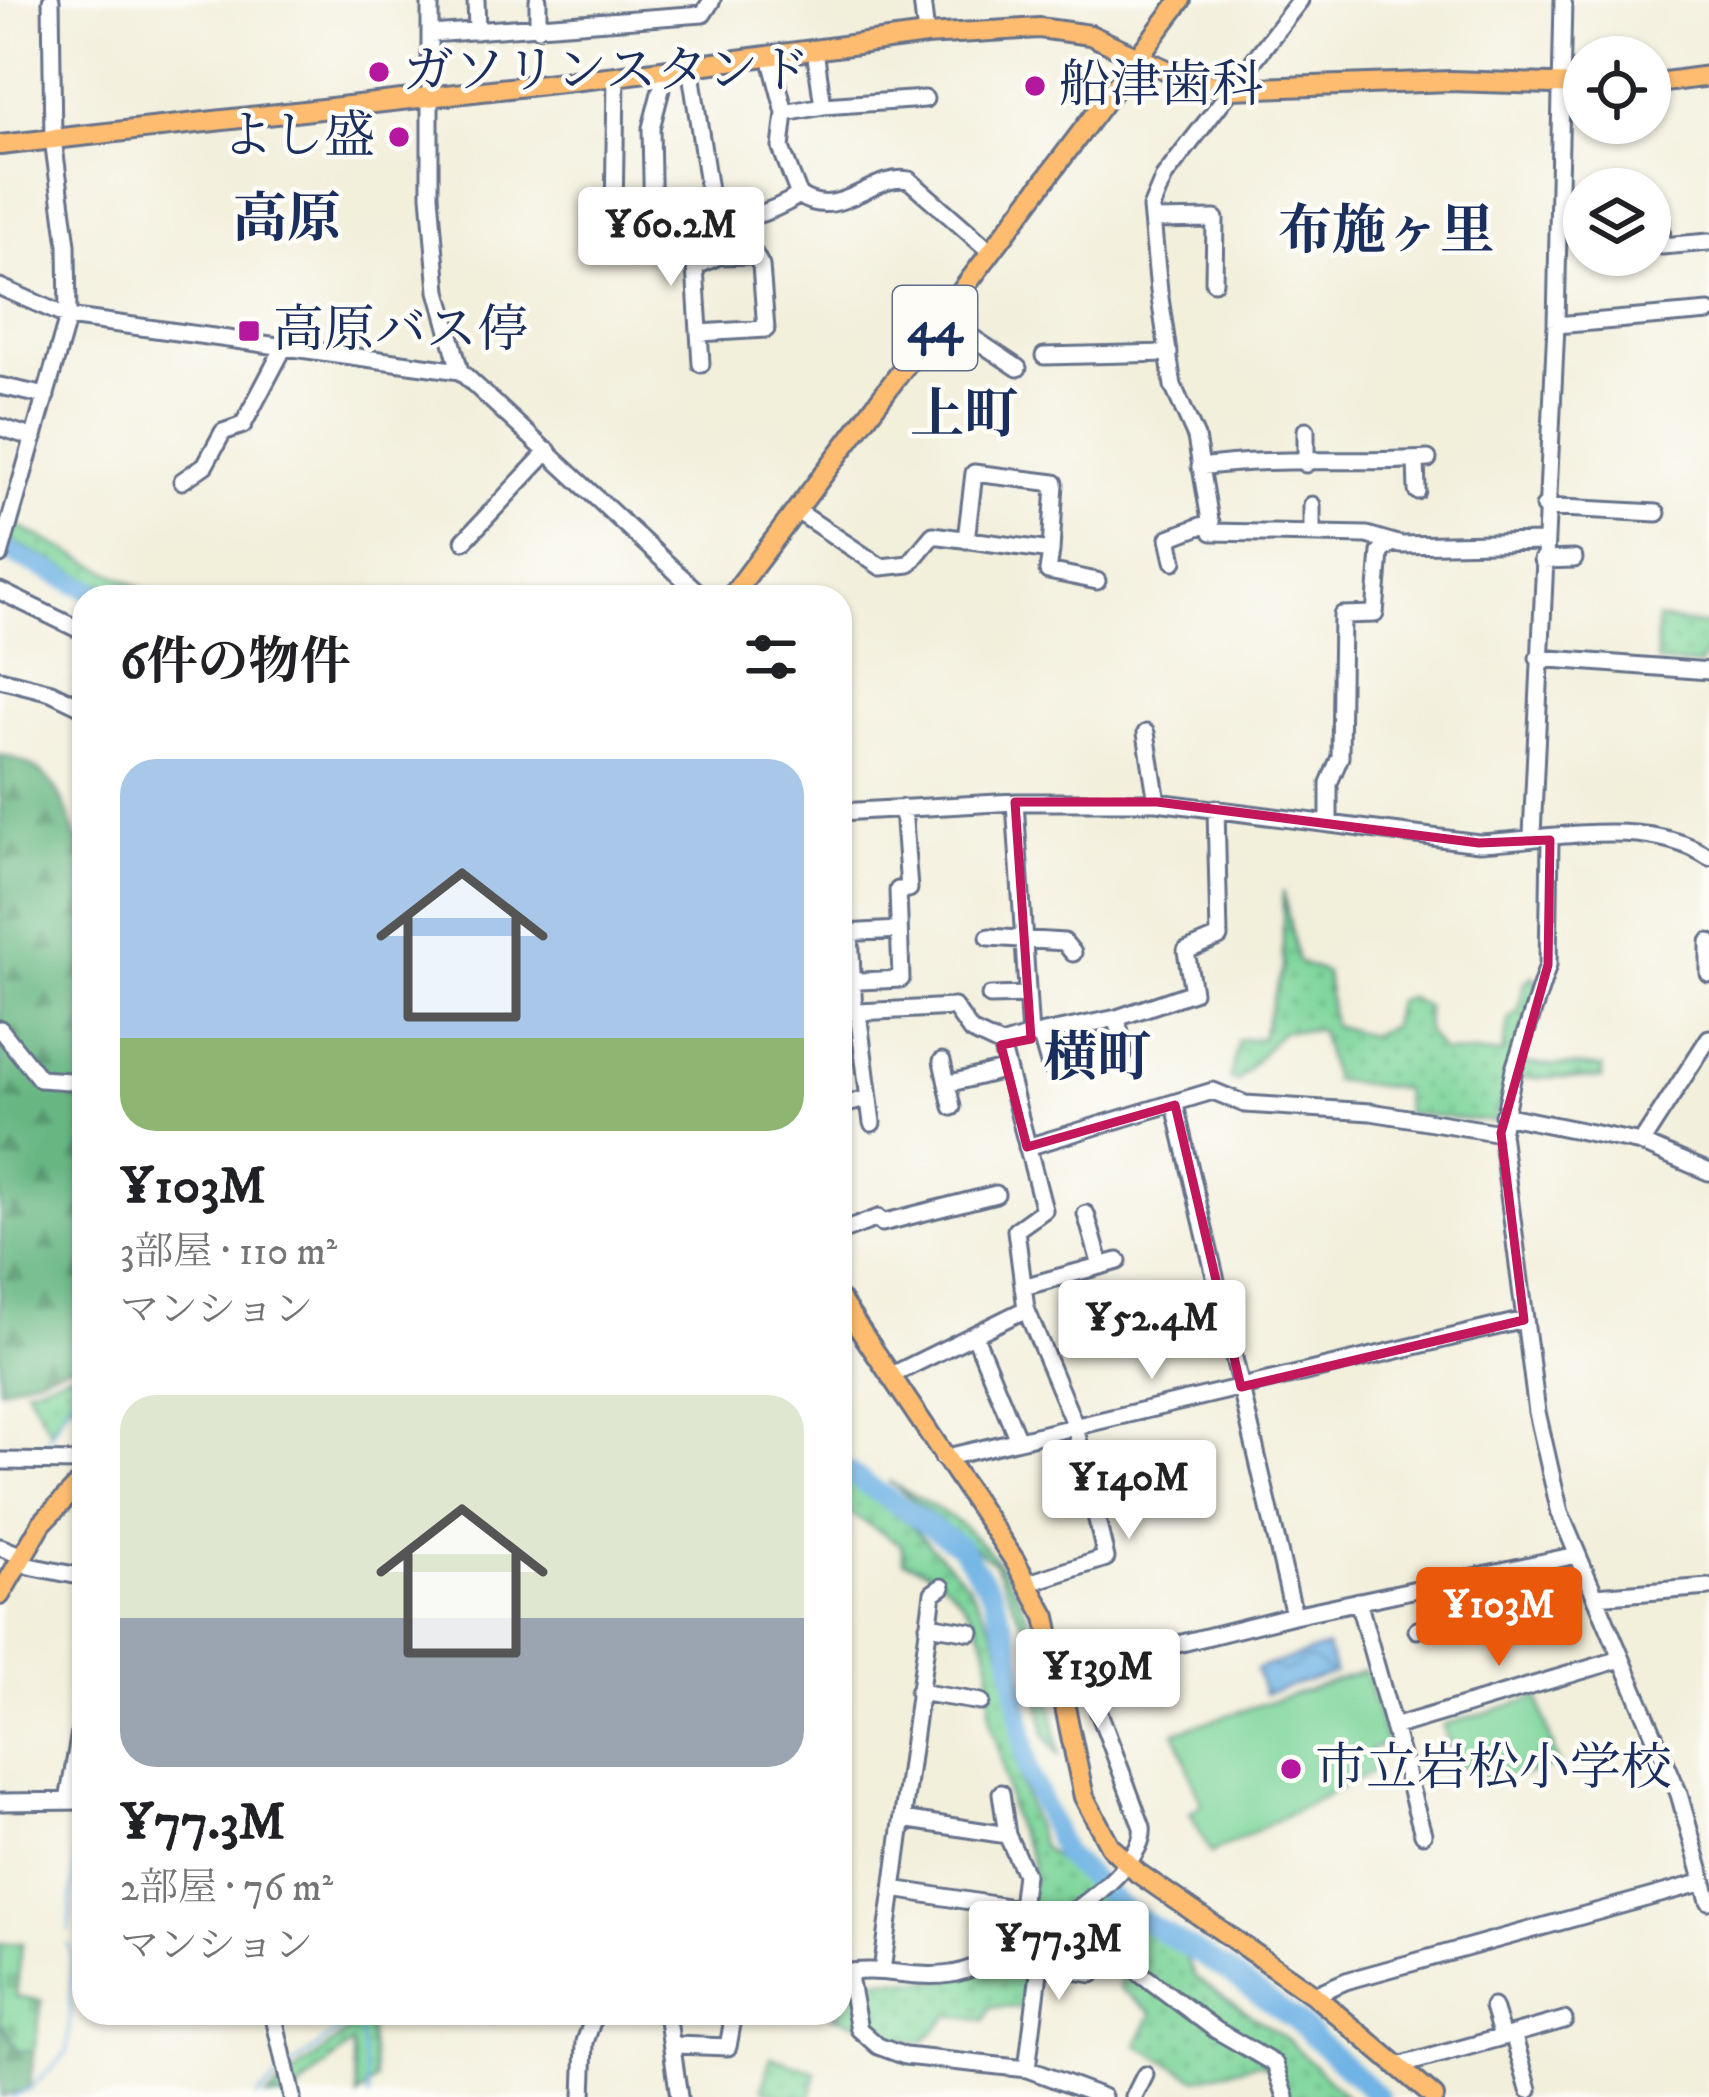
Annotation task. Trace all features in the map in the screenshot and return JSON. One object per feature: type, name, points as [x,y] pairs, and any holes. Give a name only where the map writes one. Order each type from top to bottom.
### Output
[{"type":"main road","points":[[1137,58],[1181,0]]},
{"type":"main road","points":[[0,145],[616,76],[926,35],[1067,30],[1184,78],[1231,89],[1451,81],[1561,86]]},
{"type":"main road","name":"44","points":[[740,585],[1137,58]]},
{"type":"main road","points":[[1671,81],[1709,76]]},
{"type":"main road","points":[[852,1324],[1029,1583],[1046,1616],[1062,1673],[1084,1797],[1121,1868],[1314,1995],[1434,2097]]},
{"type":"main road","points":[[0,1595],[72,1496]]},
{"type":"street","points":[[0,555],[15,518],[68,317],[67,245],[53,140],[51,0]]},
{"type":"street","points":[[430,0],[430,195],[438,291],[460,371],[690,585]]},
{"type":"street","points":[[476,0],[478,31]]},
{"type":"street","points":[[538,0],[538,28]]},
{"type":"street","points":[[431,34],[538,28],[605,9],[703,14],[712,0]]},
{"type":"street","points":[[922,0],[926,35]]},
{"type":"street","points":[[1300,0],[1163,177],[1152,220],[1173,386],[1196,437],[1212,532],[1367,535],[1390,544],[1542,542]]},
{"type":"street","points":[[1563,0],[1556,325],[1538,658],[1548,964],[1501,1133],[1552,1492],[1679,1794],[1709,1901]]},
{"type":"street","points":[[815,50],[824,106]]},
{"type":"street","points":[[770,56],[784,113],[781,148],[799,195],[816,203],[857,199],[888,181],[909,180],[991,252]]},
{"type":"street","points":[[690,66],[719,256]]},
{"type":"street","points":[[653,227],[652,128],[666,70]]},
{"type":"street","points":[[616,76],[614,220],[653,227],[717,221],[762,214],[799,195]]},
{"type":"street","points":[[784,113],[925,99]]},
{"type":"street","points":[[1152,220],[1215,219],[1214,282]]},
{"type":"street","points":[[1671,245],[1709,242]]},
{"type":"street","points":[[699,333],[766,328],[761,266],[755,255],[719,256],[695,267],[700,364]]},
{"type":"street","points":[[3,293],[68,317],[460,371]]},
{"type":"street","points":[[1556,325],[1709,312]]},
{"type":"street","points":[[943,318],[1018,368]]},
{"type":"street","points":[[182,481],[205,465],[223,432],[243,425],[284,349]]},
{"type":"street","points":[[1044,356],[1169,353]]},
{"type":"street","points":[[0,386],[46,396]]},
{"type":"street","points":[[0,427],[34,438]]},
{"type":"street","points":[[1306,430],[1306,464]]},
{"type":"street","points":[[464,542],[548,451]]},
{"type":"street","points":[[1200,467],[1241,461],[1306,464],[1422,459],[1417,491]]},
{"type":"street","points":[[966,540],[974,473],[1055,483],[1048,571],[1065,570],[1097,581]]},
{"type":"street","points":[[1312,505],[1312,534]]},
{"type":"street","points":[[1544,507],[1657,513]]},
{"type":"street","points":[[797,511],[881,567],[909,564],[933,535],[1051,551]]},
{"type":"street","points":[[1174,561],[1168,538],[1210,522]]},
{"type":"street","points":[[1329,822],[1329,783],[1340,757],[1342,615],[1375,614],[1380,553],[1390,544]]},
{"type":"street","points":[[1542,560],[1574,560]]},
{"type":"street","points":[[1,596],[72,627]]},
{"type":"street","points":[[1538,658],[1709,671]]},
{"type":"street","points":[[0,679],[72,702]]},
{"type":"street","points":[[1146,733],[1157,802]]},
{"type":"street","points":[[852,811],[1015,802],[1157,802],[1480,843],[1573,835],[1672,838],[1709,857]]},
{"type":"street","points":[[1015,802],[1028,995],[1036,1036],[1050,1067]]},
{"type":"street","points":[[852,982],[901,979],[898,890],[908,889],[903,808]]},
{"type":"street","points":[[852,1013],[954,1007],[971,1031],[1001,1045],[1117,1018],[1193,992],[1186,951],[1220,937],[1216,808]]},
{"type":"street","points":[[852,933],[899,930]]},
{"type":"street","points":[[988,937],[1019,936],[1024,943]]},
{"type":"street","points":[[1024,943],[1064,942],[1073,953]]},
{"type":"street","points":[[1709,942],[1705,963],[1709,974]]},
{"type":"street","points":[[990,996],[1028,995]]},
{"type":"street","points":[[1117,1018],[1124,1053]]},
{"type":"street","points":[[852,1022],[872,1124]]},
{"type":"street","points":[[0,1029],[40,1079],[72,1081]]},
{"type":"street","points":[[1641,1143],[1709,1038]]},
{"type":"street","points":[[1001,1045],[1044,1210],[1016,1230],[1026,1309],[1076,1426],[1106,1558],[1029,1583]]},
{"type":"street","points":[[942,1061],[952,1107]]},
{"type":"street","points":[[947,1084],[1007,1069]]},
{"type":"street","points":[[1027,1147],[1214,1091],[1245,1104],[1371,1112],[1501,1133]]},
{"type":"street","points":[[852,1103],[869,1099]]},
{"type":"street","points":[[1175,1105],[1294,1615]]},
{"type":"street","points":[[1503,1115],[1641,1143],[1709,1172]]},
{"type":"street","points":[[852,1228],[996,1194]]},
{"type":"street","points":[[1086,1214],[1101,1266]]},
{"type":"street","points":[[1023,1287],[1118,1261]]},
{"type":"street","points":[[890,1376],[1026,1309]]},
{"type":"street","points":[[944,1458],[1524,1320]]},
{"type":"street","points":[[975,1336],[1018,1440]]},
{"type":"street","points":[[0,1462],[72,1462]]},
{"type":"street","points":[[0,1547],[25,1561],[72,1574]]},
{"type":"street","points":[[1062,1673],[1294,1615],[1577,1555]]},
{"type":"street","points":[[1417,1630],[1439,1622],[1430,1585]]},
{"type":"street","points":[[882,1971],[933,1593],[942,1587]]},
{"type":"street","points":[[1594,1596],[1709,1587]]},
{"type":"street","points":[[1358,1601],[1423,1834]]},
{"type":"street","points":[[928,1625],[970,1632]]},
{"type":"street","points":[[1393,1727],[1621,1659]]},
{"type":"street","points":[[852,1973],[945,1976],[969,1971],[1044,1932],[1073,1911],[1142,1844],[1142,1827],[1083,1670]]},
{"type":"street","points":[[918,1692],[982,1702]]},
{"type":"street","points":[[1001,1793],[1006,1835],[1025,1874],[1016,1948]]},
{"type":"street","points":[[0,1802],[72,1801]]},
{"type":"street","points":[[903,1819],[1006,1835]]},
{"type":"street","points":[[1314,1995],[1346,1981],[1703,1882]]},
{"type":"street","points":[[892,1889],[1020,1909]]},
{"type":"street","points":[[1073,1911],[1090,1929],[1114,1941],[1140,1973],[1216,2030],[1275,2064],[1286,2097]]},
{"type":"street","points":[[1027,2069],[1044,1932]]},
{"type":"street","points":[[1039,1965],[1092,1974]]},
{"type":"street","points":[[852,2003],[859,2030],[878,2047],[905,2056],[1027,2069],[1103,2097]]},
{"type":"street","points":[[1493,2007],[1529,2090]]},
{"type":"street","points":[[1398,2066],[1564,2020]]},
{"type":"street","points":[[275,2025],[291,2095]]},
{"type":"street","points":[[583,2097],[585,2042],[591,2025]]},
{"type":"street","points":[[670,2025],[679,2097]]},
{"type":"street","points":[[676,2045],[728,2047],[732,2025]]},
{"type":"street","points":[[1134,2097],[1145,2075]]},
{"type":"highlighted area","points":[[1015,802],[1157,802],[1479,843],[1550,840],[1548,965],[1501,1133],[1524,1320],[1241,1387],[1175,1105],[1027,1147],[1001,1045],[1031,1039]]},
{"type":"green space","points":[[0,517],[135,585],[101,585],[0,535]]},
{"type":"green space","points":[[1657,619],[1709,626],[1709,645],[1699,666],[1657,662]]},
{"type":"green space","points":[[0,755],[43,774],[60,795],[72,827],[72,1364],[0,1389]]},
{"type":"green space","points":[[1283,891],[1298,962],[1326,973],[1333,1025],[1369,1036],[1391,1026],[1396,1001],[1408,997],[1426,1007],[1427,1031],[1442,1052],[1502,1054],[1509,1019],[1519,1011],[1524,984],[1533,976],[1540,986],[1519,1037],[1525,1064],[1602,1067],[1602,1078],[1508,1078],[1494,1122],[1406,1113],[1403,1089],[1333,1080],[1320,1030],[1282,1031],[1237,1082],[1230,1079],[1238,1040],[1261,1038],[1283,968]]},
{"type":"green space","points":[[72,1372],[72,1402],[50,1431],[26,1388]]},
{"type":"green space","points":[[888,1481],[958,1523],[1009,1578],[1043,1663],[1060,1757],[1045,1734],[1031,1640],[994,1563]]},
{"type":"green space","points":[[852,1485],[908,1523],[968,1584],[993,1628],[1007,1668],[1021,1782],[1042,1847],[1109,1905],[1185,1955],[1195,1977],[1288,2040],[1346,2097],[1281,2097],[1273,2069],[1259,2063],[1198,2079],[1137,2045],[1153,2013],[1119,1988],[1124,1958],[1111,1943],[1120,1931],[1073,1901],[1024,1928],[1032,1864],[1011,1811],[992,1724],[985,1643],[960,1598],[933,1575],[903,1561],[902,1545],[852,1514]]},
{"type":"green space","points":[[1365,1671],[1386,1743],[1369,1751],[1376,1770],[1211,1853],[1190,1813],[1202,1804],[1175,1732]]},
{"type":"green space","points":[[1538,1697],[1558,1765],[1494,1783],[1455,1764],[1443,1725]]},
{"type":"green space","points":[[1040,1938],[1027,2008],[990,2007],[985,2021],[950,2015],[923,2042],[896,2039],[852,2022],[852,1978],[946,1981]]},
{"type":"green space","points":[[22,1943],[16,1996],[42,2001],[34,2052],[18,2050],[0,2021],[0,1944]]},
{"type":"green space","points":[[0,2021],[17,2050],[34,2052],[29,2089],[0,2097]]},
{"type":"green space","points":[[355,2025],[373,2025],[369,2029],[376,2081],[358,2096],[352,2044],[292,2097],[267,2097]]},
{"type":"green space","points":[[771,2057],[816,2072],[811,2097],[784,2097],[763,2088]]},
{"type":"water","points":[[1327,1647],[1335,1673],[1264,1694],[1256,1669]]},
{"type":"waterway","points":[[0,547],[79,585]]},
{"type":"waterway","points":[[31,1454],[47,1441],[72,1396]]},
{"type":"waterway","points":[[20,1454],[72,1453]]},
{"type":"waterway","points":[[852,1475],[960,1546],[992,1593],[1010,1644],[1028,1770],[1064,1854],[1121,1907],[1224,1969],[1295,2020],[1379,2097]]},
{"type":"waterway","points":[[69,1931],[72,1892]]},
{"type":"waterway","points":[[12,2097],[31,2088],[68,2051],[72,1955],[68,1944]]},
{"type":"waterway","points":[[290,2069],[346,2025]]},
{"type":"waterway","points":[[359,2025],[369,2097]]},
{"type":"waterway","points":[[257,2097],[283,2075]]},
{"type":"place","name":"ガソリンスタンド","points":[[379,72]]},
{"type":"place","name":"船津歯科","points":[[1035,86]]},
{"type":"place","name":"よし盛","points":[[399,137]]},
{"type":"place","name":"高原バス停","points":[[249,331]]},
{"type":"place","name":"市立岩松小学校","points":[[1291,1769]]},
{"type":"district","name":"高原","points":[[287,220]]},
{"type":"district","name":"布施ヶ里","points":[[1386,232]]},
{"type":"district","name":"上町","points":[[964,416]]},
{"type":"district","name":"横町","points":[[1097,1059]]}]
